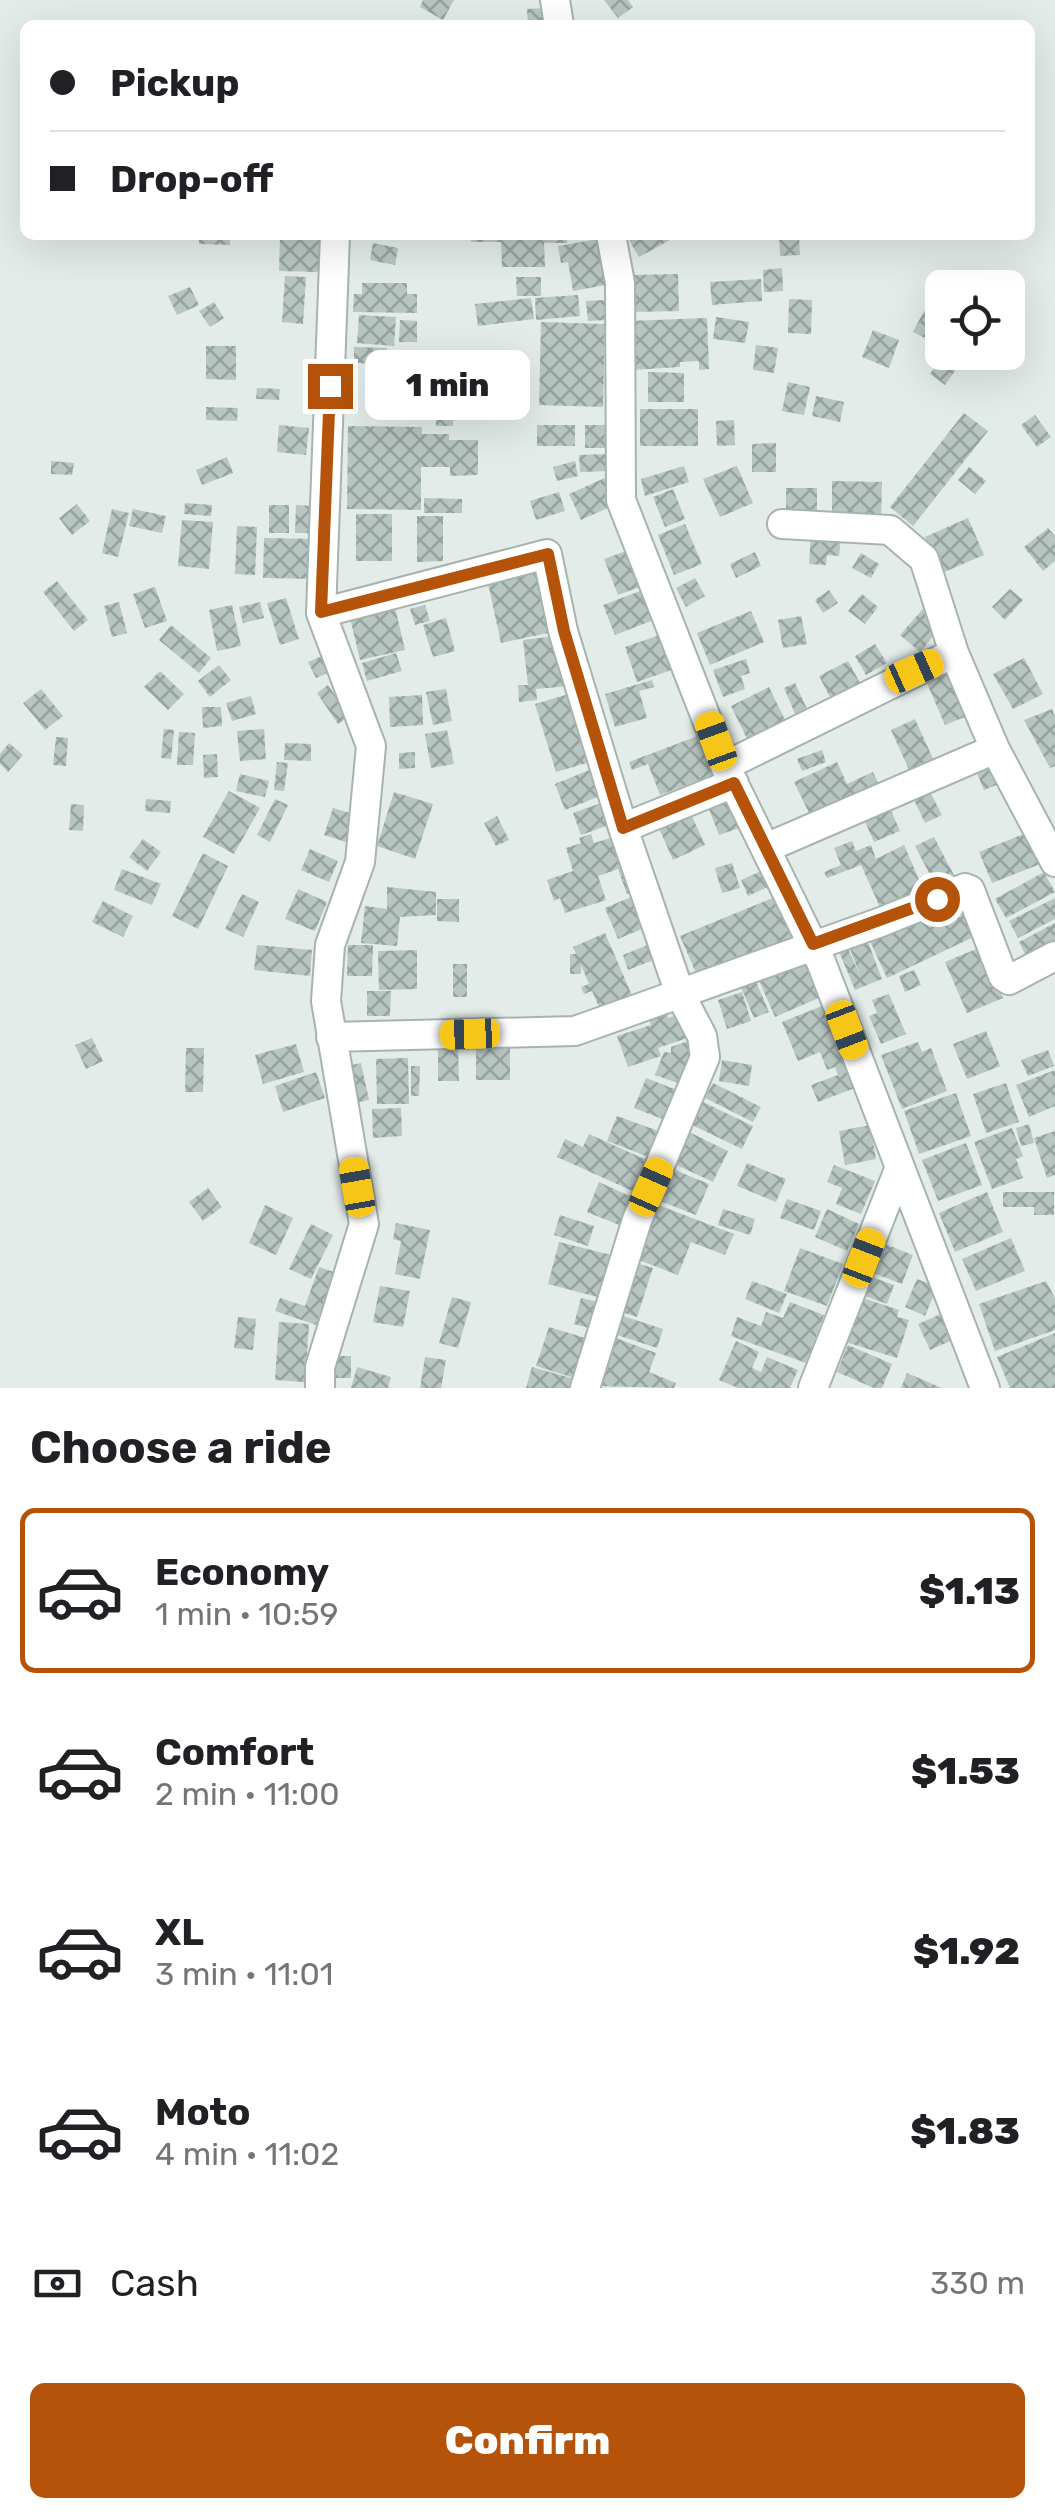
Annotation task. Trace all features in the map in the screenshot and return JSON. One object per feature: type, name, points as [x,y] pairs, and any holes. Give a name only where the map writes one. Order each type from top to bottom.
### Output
[{"type":"street","points":[[320,1388],[320,1366],[364,1224],[326,1001],[330,945],[360,862],[371,746],[321,612],[335,240]]},
{"type":"street","points":[[611,240],[620,283],[622,500],[730,775],[813,944],[985,1388]]},
{"type":"street","points":[[782,524],[890,530],[924,559],[954,653],[995,749],[1055,862]]},
{"type":"street","points":[[321,612],[548,554],[564,631],[623,828],[680,994],[702,1036],[705,1058],[637,1220],[585,1388]]},
{"type":"street","points":[[623,828],[730,775],[954,653]]},
{"type":"street","points":[[766,848],[995,749]]},
{"type":"street","points":[[332,1037],[575,1031],[965,888],[970,890],[1002,976],[1009,980],[1055,956]]},
{"type":"street","points":[[813,1388],[900,1167]]},
{"type":"building","points":[[423,0],[454,0],[443,20],[420,7]]},
{"type":"building","points":[[604,0],[628,0],[633,7],[618,18]]},
{"type":"building","points":[[547,8],[548,20],[528,20],[527,9]]},
{"type":"building","points":[[199,240],[230,240],[230,245],[199,244]]},
{"type":"building","points":[[280,240],[320,240],[319,272],[279,271]]},
{"type":"building","points":[[567,240],[544,243],[545,267],[502,267],[501,242],[471,242]]},
{"type":"building","points":[[598,240],[606,285],[573,291],[568,262],[561,263],[558,246]]},
{"type":"building","points":[[629,240],[670,240],[639,257]]},
{"type":"building","points":[[779,240],[799,240],[800,255],[780,256]]},
{"type":"building","points":[[373,243],[398,248],[395,265],[370,260]]},
{"type":"building","points":[[782,268],[783,291],[764,292],[763,270]]},
{"type":"building","points":[[678,274],[679,311],[632,312],[632,275]]},
{"type":"building","points":[[285,276],[306,277],[303,324],[282,322]]},
{"type":"building","points":[[516,277],[541,277],[541,296],[517,296]]},
{"type":"building","points":[[761,279],[762,301],[712,305],[710,282]]},
{"type":"building","points":[[362,283],[407,283],[407,294],[417,294],[417,313],[353,312],[354,294],[362,294]]},
{"type":"building","points":[[190,287],[199,305],[177,315],[168,296]]},
{"type":"building","points":[[578,295],[580,316],[536,320],[535,298]]},
{"type":"building","points":[[531,298],[534,319],[478,326],[475,304]]},
{"type":"building","points":[[789,299],[812,300],[811,334],[788,333]]},
{"type":"building","points":[[605,300],[607,320],[588,321],[586,301]]},
{"type":"building","points":[[214,302],[224,318],[210,327],[199,311]]},
{"type":"building","points":[[924,311],[925,312],[925,338],[913,332]]},
{"type":"building","points":[[359,315],[396,317],[394,346],[357,343]]},
{"type":"building","points":[[716,317],[749,322],[745,343],[713,339]]},
{"type":"building","points":[[707,318],[709,369],[699,370],[699,361],[680,362],[680,367],[631,370],[629,321]]},
{"type":"building","points":[[400,320],[417,321],[417,342],[399,342]]},
{"type":"building","points":[[541,322],[605,324],[603,407],[539,405]]},
{"type":"building","points":[[873,330],[899,340],[889,368],[862,357]]},
{"type":"building","points":[[756,345],[778,348],[774,373],[753,370]]},
{"type":"building","points":[[206,346],[236,346],[236,380],[206,379]]},
{"type":"building","points":[[354,347],[387,348],[386,364],[354,363]]},
{"type":"building","points":[[394,350],[425,350],[425,379],[393,378]]},
{"type":"building","points":[[933,370],[956,370],[945,385],[930,374]]},
{"type":"building","points":[[648,372],[684,373],[684,402],[648,402]]},
{"type":"building","points":[[788,382],[810,387],[804,415],[782,411]]},
{"type":"building","points":[[257,388],[280,389],[279,400],[256,399]]},
{"type":"building","points":[[436,391],[454,391],[453,426],[436,426]]},
{"type":"building","points":[[816,396],[844,402],[840,422],[812,416]]},
{"type":"building","points":[[206,407],[238,408],[237,421],[206,420]]},
{"type":"building","points":[[640,409],[698,409],[698,446],[640,446]]},
{"type":"building","points":[[964,413],[988,431],[913,526],[890,507]]},
{"type":"building","points":[[1035,415],[1051,437],[1037,447],[1021,425]]},
{"type":"building","points":[[734,420],[735,445],[717,446],[716,421]]},
{"type":"building","points":[[279,425],[309,428],[306,455],[277,452]]},
{"type":"building","points":[[537,425],[575,425],[575,446],[537,446]]},
{"type":"building","points":[[585,425],[606,425],[606,448],[585,448]]},
{"type":"building","points":[[348,426],[422,427],[422,434],[449,434],[449,440],[478,440],[478,475],[450,476],[450,467],[421,467],[421,510],[347,509]]},
{"type":"building","points":[[776,443],[776,472],[752,472],[752,444]]},
{"type":"building","points":[[607,454],[607,471],[580,472],[579,455]]},
{"type":"building","points":[[227,457],[233,473],[202,485],[196,470]]},
{"type":"building","points":[[51,461],[74,463],[72,475],[51,474]]},
{"type":"building","points":[[575,461],[578,476],[557,481],[553,467]]},
{"type":"building","points":[[684,466],[689,482],[645,496],[641,479]]},
{"type":"building","points":[[737,466],[753,503],[720,517],[703,479]]},
{"type":"building","points":[[969,467],[986,481],[975,494],[958,480]]},
{"type":"building","points":[[607,477],[619,503],[581,520],[569,494]]},
{"type":"building","points":[[832,481],[882,482],[881,520],[832,519]]},
{"type":"building","points":[[786,488],[817,488],[817,513],[786,513]]},
{"type":"building","points":[[673,489],[685,519],[665,527],[653,497]]},
{"type":"building","points":[[559,492],[565,511],[536,520],[530,501]]},
{"type":"building","points":[[424,498],[462,499],[462,513],[424,513]]},
{"type":"building","points":[[185,503],[212,505],[211,516],[184,514]]},
{"type":"building","points":[[77,504],[90,521],[72,535],[59,518]]},
{"type":"building","points":[[269,505],[289,505],[289,533],[269,533]]},
{"type":"building","points":[[296,505],[315,506],[314,533],[295,533]]},
{"type":"building","points":[[112,509],[129,513],[118,557],[102,553]]},
{"type":"building","points":[[133,509],[166,516],[162,533],[129,526]]},
{"type":"building","points":[[356,514],[392,514],[392,561],[356,561]]},
{"type":"building","points":[[417,516],[443,516],[443,561],[417,562]]},
{"type":"building","points":[[968,518],[984,555],[942,573],[925,537]]},
{"type":"building","points":[[182,520],[213,522],[209,569],[178,566]]},
{"type":"building","points":[[685,524],[702,564],[674,575],[658,535]]},
{"type":"building","points":[[237,526],[257,527],[255,575],[235,574]]},
{"type":"building","points":[[1048,528],[1055,536],[1055,561],[1043,571],[1024,547]]},
{"type":"building","points":[[811,535],[841,538],[839,556],[827,555],[826,565],[809,564]]},
{"type":"building","points":[[264,538],[315,539],[314,579],[263,578]]},
{"type":"building","points":[[634,548],[648,584],[618,595],[604,559]]},
{"type":"building","points":[[755,552],[761,566],[736,578],[730,564]]},
{"type":"building","points":[[861,553],[879,564],[871,578],[852,568]]},
{"type":"building","points":[[542,562],[557,631],[501,643],[486,574]]},
{"type":"building","points":[[695,578],[705,596],[686,607],[676,588]]},
{"type":"building","points":[[57,581],[88,620],[74,631],[43,592]]},
{"type":"building","points":[[155,587],[167,621],[145,628],[133,594]]},
{"type":"building","points":[[648,588],[659,618],[615,635],[603,605]]},
{"type":"building","points":[[1010,589],[1023,600],[1005,620],[992,607]]},
{"type":"building","points":[[829,590],[838,603],[823,613],[815,600]]},
{"type":"building","points":[[862,594],[878,607],[865,624],[848,611]]},
{"type":"building","points":[[286,598],[299,639],[280,645],[267,603]]},
{"type":"building","points":[[393,599],[405,650],[360,660],[348,609]]},
{"type":"building","points":[[119,602],[127,633],[112,637],[104,606]]},
{"type":"building","points":[[260,602],[264,618],[243,623],[239,607]]},
{"type":"building","points":[[929,602],[939,629],[920,652],[900,635]]},
{"type":"building","points":[[232,605],[241,646],[217,651],[209,610]]},
{"type":"building","points":[[425,605],[430,621],[415,625],[410,609]]},
{"type":"building","points":[[751,611],[764,642],[710,665],[697,633]]},
{"type":"building","points":[[801,616],[807,644],[783,648],[778,620]]},
{"type":"building","points":[[446,618],[455,651],[433,657],[423,625]]},
{"type":"building","points":[[171,625],[211,658],[199,673],[159,640]]},
{"type":"building","points":[[668,632],[680,667],[637,682],[625,647]]},
{"type":"building","points":[[564,635],[570,686],[536,689],[537,700],[519,702],[518,685],[528,685],[523,640]]},
{"type":"building","points":[[875,644],[887,663],[866,675],[855,656]]},
{"type":"building","points":[[396,653],[402,671],[367,681],[362,663]]},
{"type":"building","points":[[322,656],[330,672],[316,678],[308,662]]},
{"type":"building","points":[[1024,658],[1043,694],[1013,709],[993,674]]},
{"type":"building","points":[[746,659],[750,673],[741,676],[745,689],[723,697],[713,670]]},
{"type":"building","points":[[848,661],[860,683],[830,697],[819,676]]},
{"type":"building","points":[[219,665],[231,680],[210,697],[198,681]]},
{"type":"building","points":[[958,667],[977,712],[945,725],[926,681]]},
{"type":"building","points":[[160,671],[184,694],[168,710],[144,687]]},
{"type":"building","points":[[652,680],[654,687],[639,691],[647,718],[615,727],[605,694]]},
{"type":"building","points":[[795,683],[808,711],[796,716],[784,688]]},
{"type":"building","points":[[328,685],[349,716],[338,724],[317,693]]},
{"type":"building","points":[[769,687],[786,722],[748,741],[731,706]]},
{"type":"building","points":[[41,689],[63,716],[45,730],[23,703]]},
{"type":"building","points":[[446,689],[452,721],[433,725],[426,692]]},
{"type":"building","points":[[579,691],[600,759],[556,772],[535,704]]},
{"type":"building","points":[[422,695],[423,725],[390,727],[389,697]]},
{"type":"building","points":[[251,696],[256,714],[232,721],[226,703]]},
{"type":"building","points":[[202,707],[221,707],[222,726],[203,728]]},
{"type":"building","points":[[1052,709],[1055,766],[1050,768],[1024,720]]},
{"type":"building","points":[[915,719],[934,761],[910,772],[891,730]]},
{"type":"building","points":[[164,729],[174,730],[171,759],[161,758]]},
{"type":"building","points":[[264,729],[266,759],[240,761],[237,731]]},
{"type":"building","points":[[447,730],[454,764],[431,768],[425,734]]},
{"type":"building","points":[[179,732],[195,733],[193,765],[177,765]]},
{"type":"building","points":[[708,732],[723,771],[660,795],[648,764],[632,770],[629,762]]},
{"type":"building","points":[[56,737],[68,738],[66,766],[53,765]]},
{"type":"building","points":[[9,743],[23,755],[8,772],[0,764],[0,754]]},
{"type":"building","points":[[285,743],[311,744],[311,761],[284,760]]},
{"type":"building","points":[[822,750],[826,762],[802,771],[797,759]]},
{"type":"building","points":[[415,752],[415,768],[399,769],[399,753]]},
{"type":"building","points":[[217,754],[218,777],[204,778],[203,755]]},
{"type":"building","points":[[996,758],[1006,781],[984,790],[974,766]]},
{"type":"building","points":[[277,762],[288,763],[284,791],[274,790]]},
{"type":"building","points":[[837,762],[847,784],[873,772],[879,785],[811,817],[794,782]]},
{"type":"building","points":[[594,768],[605,794],[565,810],[555,784]]},
{"type":"building","points":[[240,774],[269,781],[265,797],[236,791]]},
{"type":"building","points":[[735,789],[748,825],[719,835],[705,799]]},
{"type":"building","points":[[929,790],[942,815],[925,823],[913,798]]},
{"type":"building","points":[[229,791],[260,808],[234,854],[203,837]]},
{"type":"building","points":[[394,792],[433,804],[415,859],[377,846]]},
{"type":"building","points":[[146,799],[171,801],[170,813],[145,811]]},
{"type":"building","points":[[275,799],[288,805],[270,842],[257,835]]},
{"type":"building","points":[[612,799],[620,821],[581,835],[573,813]]},
{"type":"building","points":[[886,799],[900,831],[874,842],[860,810]]},
{"type":"building","points":[[686,803],[705,845],[673,860],[654,817]]},
{"type":"building","points":[[71,804],[84,805],[83,831],[69,830]]},
{"type":"building","points":[[333,808],[357,815],[349,843],[324,835]]},
{"type":"building","points":[[497,816],[509,840],[496,846],[484,823]]},
{"type":"building","points":[[1031,831],[1043,863],[992,883],[979,852]]},
{"type":"building","points":[[591,834],[594,843],[617,836],[636,891],[627,894],[618,869],[598,876],[606,900],[565,913],[560,898],[554,901],[547,880],[573,871],[566,848]]},
{"type":"building","points":[[934,837],[956,879],[937,888],[915,846]]},
{"type":"building","points":[[143,839],[161,852],[147,871],[129,857]]},
{"type":"building","points":[[852,841],[856,851],[871,845],[876,859],[904,845],[927,898],[884,916],[861,865],[827,878],[824,872],[841,865],[834,848]]},
{"type":"building","points":[[310,849],[338,861],[329,882],[301,870]]},
{"type":"building","points":[[203,853],[228,866],[198,929],[172,916]]},
{"type":"building","points":[[732,863],[740,888],[722,893],[715,868]]},
{"type":"building","points":[[122,869],[161,884],[152,905],[114,890]]},
{"type":"building","points":[[761,871],[768,887],[748,896],[741,880]]},
{"type":"building","points":[[1044,872],[1055,892],[1006,918],[995,899]]},
{"type":"building","points":[[387,887],[436,892],[436,915],[400,917],[397,946],[361,943],[365,906],[387,909]]},
{"type":"building","points":[[298,889],[327,902],[315,931],[285,919]]},
{"type":"building","points":[[966,893],[984,932],[887,978],[869,939]]},
{"type":"building","points":[[242,894],[259,902],[243,937],[225,929]]},
{"type":"building","points":[[638,894],[651,925],[618,939],[605,908]]},
{"type":"building","points":[[782,894],[800,938],[699,980],[680,936]]},
{"type":"building","points":[[1055,898],[1055,919],[1018,938],[1009,921]]},
{"type":"building","points":[[437,899],[459,899],[459,922],[437,921]]},
{"type":"building","points":[[103,901],[133,916],[123,937],[92,922]]},
{"type":"building","points":[[1055,923],[1055,947],[1028,960],[1019,942]]},
{"type":"building","points":[[605,933],[634,1000],[602,1014],[592,991],[584,994],[581,987],[589,984],[581,965],[581,974],[570,974],[570,954],[576,954],[573,947]]},
{"type":"building","points":[[868,942],[882,979],[855,990],[838,949],[847,946],[861,978],[850,949]]},
{"type":"building","points":[[650,944],[656,959],[628,970],[623,955]]},
{"type":"building","points":[[257,945],[312,950],[310,976],[254,970]]},
{"type":"building","points":[[348,945],[373,945],[372,976],[347,976]]},
{"type":"building","points":[[981,947],[1003,998],[967,1013],[945,962]]},
{"type":"building","points":[[417,950],[417,989],[379,990],[378,951]]},
{"type":"building","points":[[804,956],[821,997],[775,1017],[757,976]]},
{"type":"building","points":[[453,964],[467,964],[467,997],[453,997]]},
{"type":"building","points":[[914,970],[921,985],[905,992],[899,976]]},
{"type":"building","points":[[755,979],[769,1012],[754,1018],[740,985]]},
{"type":"building","points":[[367,991],[391,991],[390,1016],[367,1016]]},
{"type":"building","points":[[742,992],[751,1021],[727,1029],[718,1000]]},
{"type":"building","points":[[889,994],[906,1034],[881,1044],[869,1016],[877,1013],[872,1000]]},
{"type":"building","points":[[827,1004],[863,1085],[818,1102],[811,1085],[838,1075],[835,1067],[827,1070],[820,1052],[798,1061],[782,1022]]},
{"type":"building","points":[[688,1011],[696,1035],[658,1048],[661,1056],[628,1067],[617,1036],[651,1025],[649,1019]]},
{"type":"building","points":[[986,1031],[1000,1066],[967,1079],[953,1044]]},
{"type":"building","points":[[92,1038],[103,1061],[86,1069],[75,1045]]},
{"type":"building","points":[[694,1039],[689,1087],[655,1075],[664,1052],[671,1053],[671,1047]]},
{"type":"building","points":[[476,1041],[510,1041],[510,1080],[476,1080]]},
{"type":"building","points":[[918,1042],[922,1052],[931,1048],[947,1091],[902,1109],[881,1055]]},
{"type":"building","points":[[296,1044],[304,1072],[263,1084],[255,1055]]},
{"type":"building","points":[[438,1044],[458,1044],[459,1081],[438,1081]]},
{"type":"building","points":[[186,1048],[204,1048],[203,1092],[185,1092]]},
{"type":"building","points":[[1048,1050],[1054,1066],[1028,1076],[1021,1060]]},
{"type":"building","points":[[408,1058],[409,1104],[377,1104],[376,1059]]},
{"type":"building","points":[[722,1060],[752,1065],[749,1086],[719,1081]]},
{"type":"building","points":[[361,1063],[369,1100],[354,1103],[347,1066]]},
{"type":"building","points":[[411,1066],[420,1066],[419,1096],[411,1096]]},
{"type":"building","points":[[1055,1070],[1055,1106],[1029,1117],[1016,1085]]},
{"type":"building","points":[[316,1072],[325,1098],[283,1112],[275,1086]]},
{"type":"building","points":[[646,1078],[682,1092],[670,1122],[634,1108]]},
{"type":"building","points":[[713,1083],[761,1107],[753,1122],[705,1098]]},
{"type":"building","points":[[1006,1083],[1019,1122],[986,1133],[973,1094]]},
{"type":"building","points":[[956,1093],[971,1136],[919,1154],[904,1111]]},
{"type":"building","points":[[701,1101],[753,1126],[742,1149],[690,1124]]},
{"type":"building","points":[[401,1108],[402,1136],[373,1138],[372,1109]]},
{"type":"building","points":[[617,1116],[664,1133],[654,1159],[607,1141]]},
{"type":"building","points":[[1029,1124],[1034,1143],[1021,1146],[1016,1128]]},
{"type":"building","points":[[870,1125],[876,1159],[845,1165],[839,1131]]},
{"type":"building","points":[[1012,1128],[1023,1156],[1016,1159],[1023,1178],[992,1189],[974,1142]]},
{"type":"building","points":[[685,1130],[728,1151],[713,1182],[670,1162]]},
{"type":"building","points":[[1055,1131],[1055,1175],[1047,1178],[1034,1138]]},
{"type":"building","points":[[589,1134],[651,1162],[637,1193],[557,1157],[565,1139],[583,1147]]},
{"type":"building","points":[[966,1143],[982,1185],[938,1201],[922,1160]]},
{"type":"building","points":[[747,1163],[786,1179],[776,1202],[737,1186]]},
{"type":"building","points":[[834,1165],[875,1181],[861,1214],[836,1204],[842,1188],[827,1182]]},
{"type":"building","points":[[665,1166],[709,1184],[696,1215],[652,1198]]},
{"type":"building","points":[[599,1182],[636,1199],[624,1227],[587,1212]]},
{"type":"building","points":[[208,1188],[222,1207],[203,1221],[189,1202]]},
{"type":"building","points":[[987,1192],[1003,1232],[955,1252],[939,1213]]},
{"type":"building","points":[[1003,1192],[1054,1192],[1054,1215],[1034,1215],[1034,1207],[1003,1207]]},
{"type":"building","points":[[787,1199],[821,1211],[814,1230],[780,1218]]},
{"type":"building","points":[[653,1203],[734,1234],[725,1255],[691,1242],[678,1275],[631,1257]]},
{"type":"building","points":[[265,1205],[293,1218],[276,1255],[249,1243]]},
{"type":"building","points":[[723,1209],[755,1219],[750,1235],[718,1225]]},
{"type":"building","points":[[827,1209],[859,1224],[847,1251],[815,1237]]},
{"type":"building","points":[[560,1215],[594,1226],[588,1246],[554,1235]]},
{"type":"building","points":[[396,1223],[430,1230],[420,1279],[395,1274],[401,1241],[393,1239]]},
{"type":"building","points":[[311,1224],[333,1235],[311,1279],[289,1269]]},
{"type":"building","points":[[1011,1238],[1025,1271],[976,1291],[962,1259]]},
{"type":"building","points":[[559,1242],[616,1256],[605,1299],[548,1284]]},
{"type":"building","points":[[880,1242],[913,1255],[902,1284],[868,1271]]},
{"type":"building","points":[[800,1248],[843,1264],[827,1306],[784,1291]]},
{"type":"building","points":[[633,1262],[653,1268],[637,1317],[618,1311]]},
{"type":"building","points":[[319,1267],[334,1272],[316,1325],[275,1311],[280,1298],[305,1306]]},
{"type":"building","points":[[866,1275],[894,1285],[887,1304],[859,1294]]},
{"type":"building","points":[[917,1279],[937,1287],[925,1316],[905,1307]]},
{"type":"building","points":[[752,1281],[787,1294],[779,1313],[745,1299]]},
{"type":"building","points":[[1046,1281],[1055,1298],[1055,1330],[995,1351],[979,1304]]},
{"type":"building","points":[[380,1286],[410,1291],[403,1327],[373,1322]]},
{"type":"building","points":[[452,1297],[471,1302],[458,1348],[439,1343]]},
{"type":"building","points":[[581,1298],[599,1302],[592,1329],[574,1324]]},
{"type":"building","points":[[863,1298],[899,1310],[897,1317],[909,1320],[897,1358],[842,1341],[848,1321],[855,1323]]},
{"type":"building","points":[[790,1302],[824,1315],[806,1363],[731,1336],[737,1317],[761,1326],[766,1312],[783,1318]]},
{"type":"building","points":[[943,1313],[955,1339],[930,1350],[918,1324]]},
{"type":"building","points":[[617,1314],[663,1329],[657,1348],[611,1333]]},
{"type":"building","points":[[238,1317],[256,1319],[253,1350],[234,1348]]},
{"type":"building","points":[[279,1322],[309,1324],[305,1382],[275,1380]]},
{"type":"building","points":[[549,1327],[589,1339],[577,1379],[536,1366]]},
{"type":"building","points":[[1055,1333],[1055,1388],[1010,1388],[997,1357]]},
{"type":"building","points":[[613,1337],[656,1353],[649,1372],[676,1383],[674,1388],[594,1386]]},
{"type":"building","points":[[736,1341],[759,1352],[752,1368],[761,1372],[767,1357],[798,1370],[790,1388],[738,1388],[719,1380]]},
{"type":"building","points":[[848,1345],[892,1364],[882,1388],[837,1372]]},
{"type":"building","points":[[335,1356],[351,1356],[351,1378],[335,1378]]},
{"type":"building","points":[[425,1357],[446,1360],[441,1388],[420,1388]]},
{"type":"building","points":[[357,1367],[391,1377],[388,1388],[351,1388]]},
{"type":"building","points":[[532,1367],[578,1380],[576,1388],[526,1388]]},
{"type":"building","points":[[907,1373],[942,1388],[901,1388]]},
{"type":"route","points":[[330,386],[321,612],[548,554],[564,631],[623,828],[734,783],[813,944],[937,899]]}]
